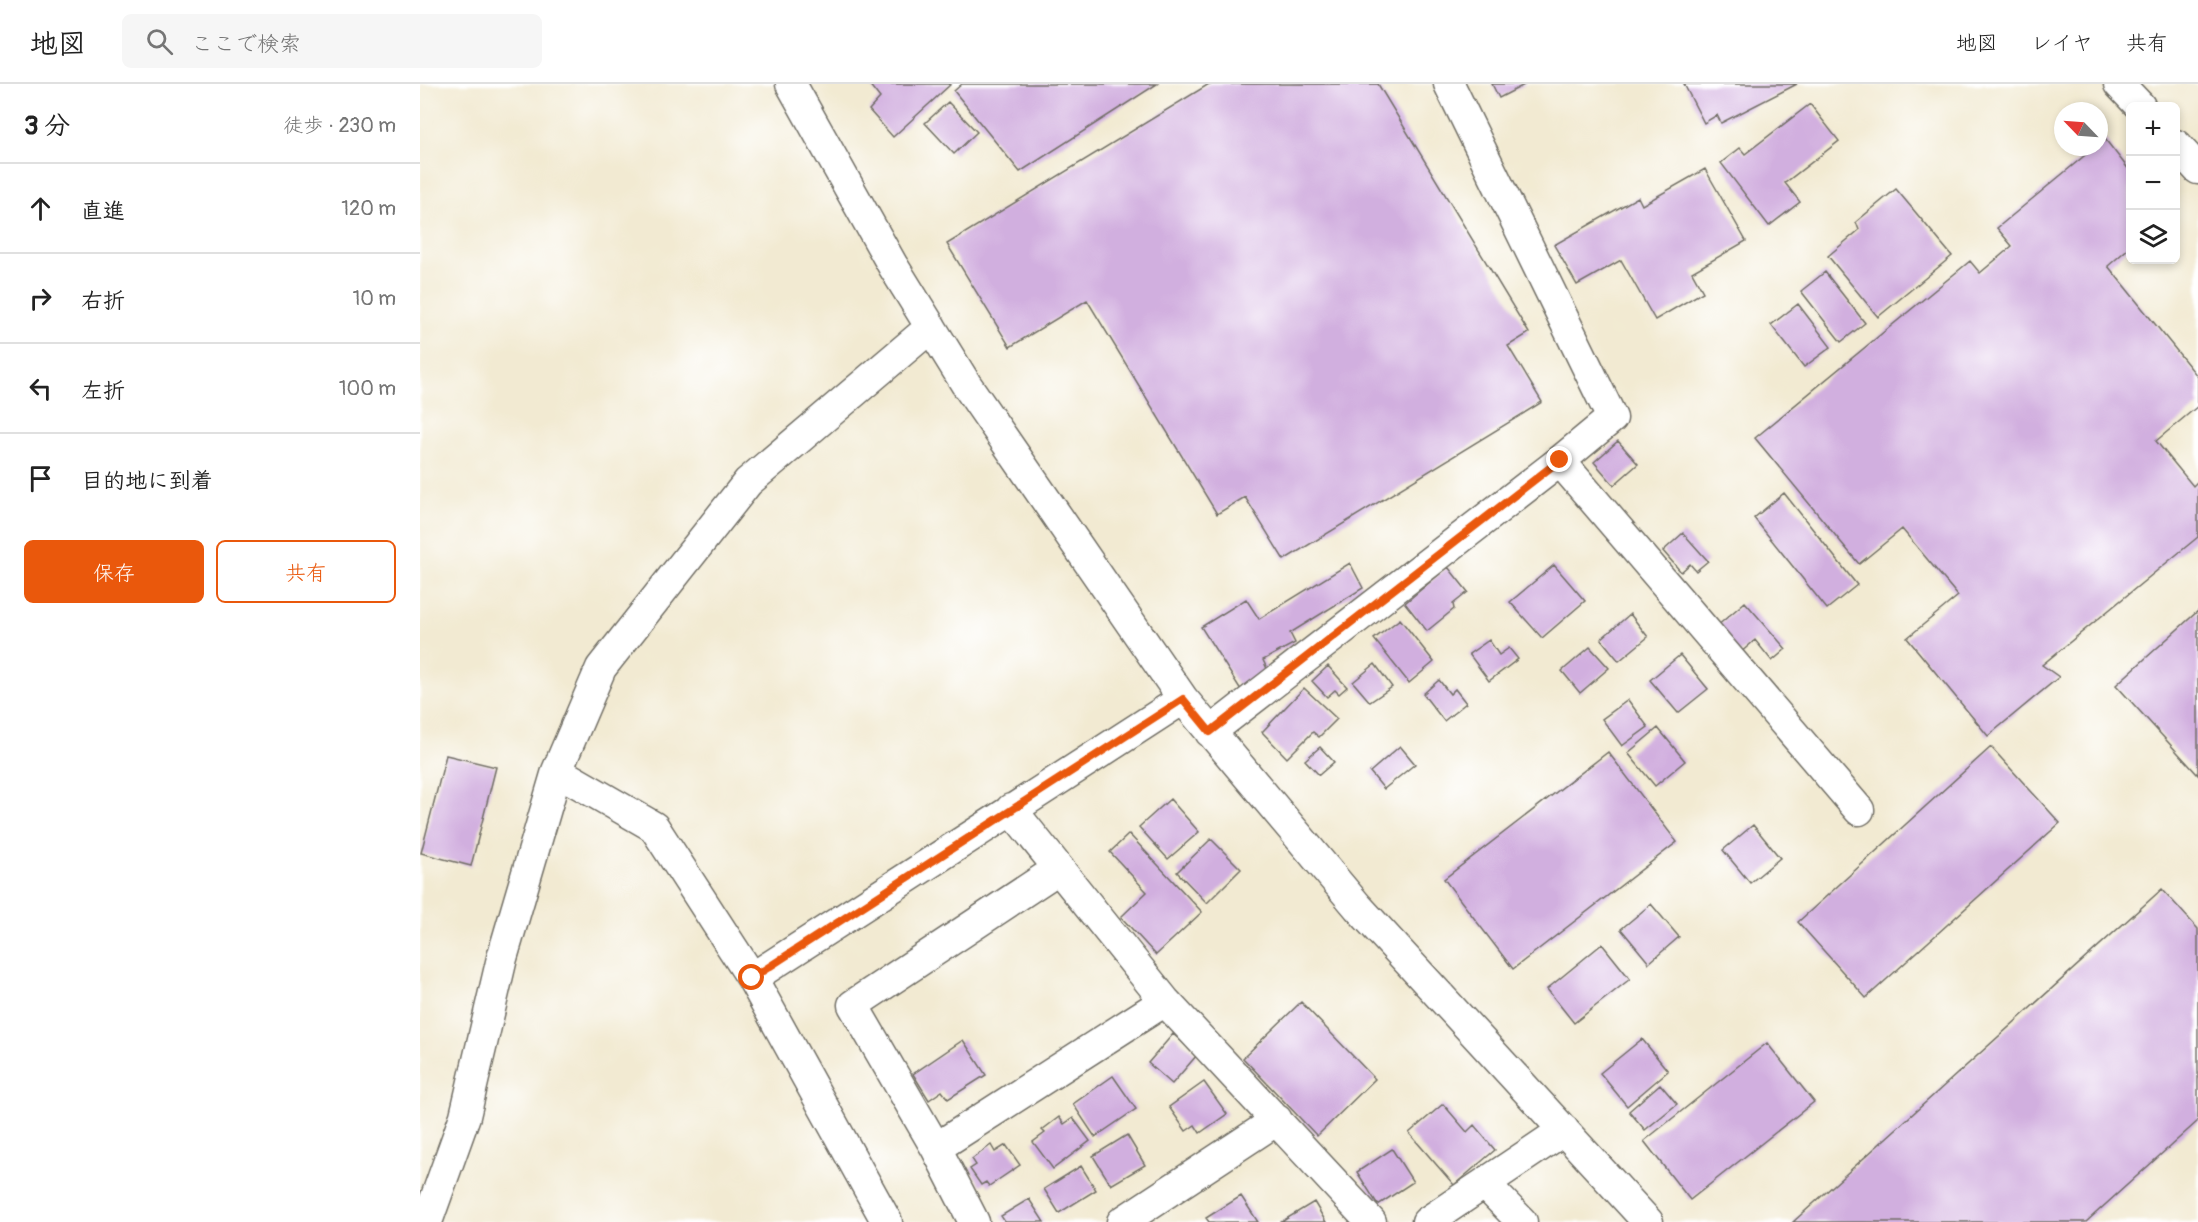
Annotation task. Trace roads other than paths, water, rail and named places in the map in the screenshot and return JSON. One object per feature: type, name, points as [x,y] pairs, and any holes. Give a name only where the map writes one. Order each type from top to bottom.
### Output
[{"type":"street","points":[[791,84],[893,266],[966,384],[1183,699],[1358,908],[1648,1222]]},
{"type":"street","points":[[1210,732],[1612,418],[1449,84]]},
{"type":"street","points":[[2119,84],[2136,102]]},
{"type":"street","points":[[2180,150],[2198,169]]},
{"type":"street","points":[[427,1222],[465,1116],[502,958],[557,771],[601,668],[748,482],[931,327]]},
{"type":"street","points":[[1560,460],[1859,810]]},
{"type":"street","points":[[752,978],[1183,699]]},
{"type":"street","points":[[557,771],[654,827],[752,978],[887,1222]]},
{"type":"street","points":[[1011,809],[1166,1001],[1371,1222]]},
{"type":"street","points":[[974,1222],[936,1148],[853,1005],[1058,869]]},
{"type":"street","points":[[936,1148],[1166,1001]]},
{"type":"street","points":[[1122,1222],[1277,1120]]},
{"type":"street","points":[[1427,1222],[1564,1130]]},
{"type":"street","points":[[1485,1184],[1522,1222]]}]
